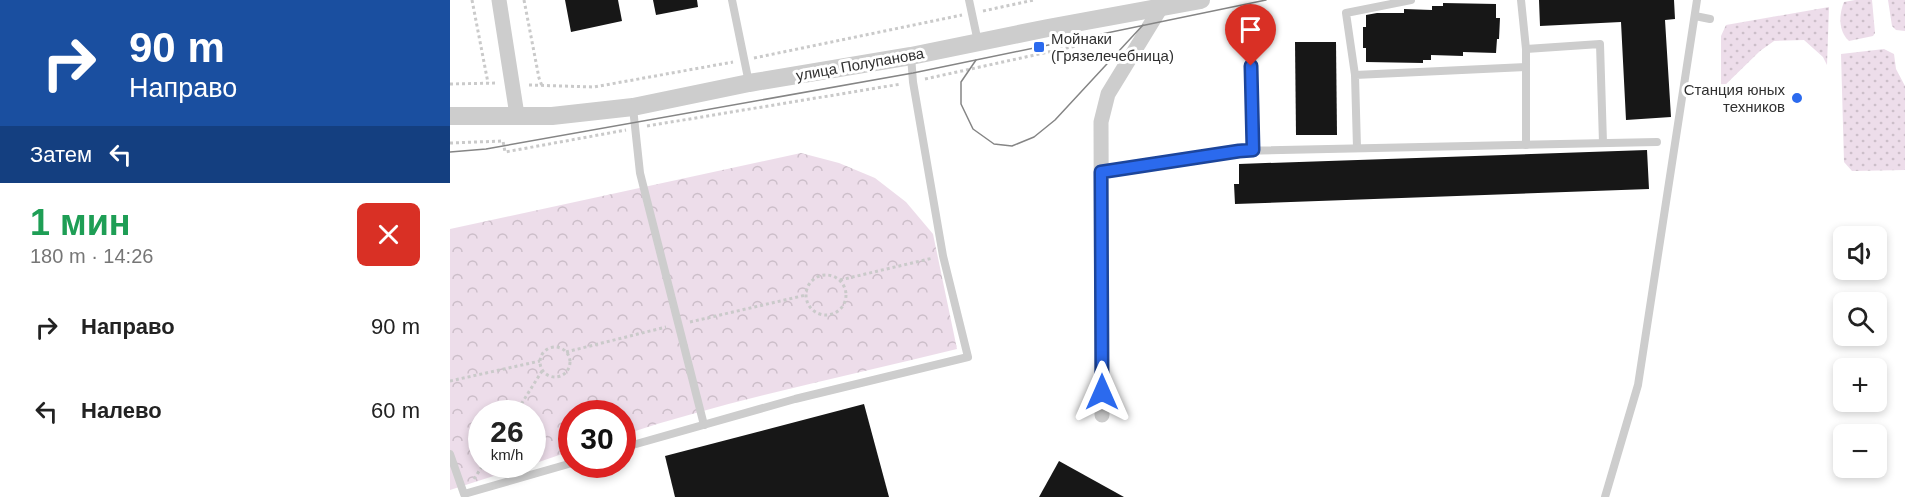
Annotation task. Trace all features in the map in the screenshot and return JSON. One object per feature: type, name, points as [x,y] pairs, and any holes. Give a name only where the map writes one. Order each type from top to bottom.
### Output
[{"type":"street","points":[[499,0],[517,115]]},
{"type":"street","name":"улица Полупанова","points":[[450,116],[552,116],[633,107],[749,83],[910,56],[1195,1]]},
{"type":"street","points":[[1102,415],[1101,122],[1108,94],[1160,9]]},
{"type":"lane","points":[[732,0],[749,83]]},
{"type":"lane","points":[[969,0],[978,42]]},
{"type":"lane","points":[[1357,148],[1355,75],[1346,13],[1411,0]]},
{"type":"lane","points":[[1521,0],[1526,49],[1526,145]]},
{"type":"lane","points":[[1605,497],[1638,385],[1697,0]]},
{"type":"lane","points":[[1695,16],[1710,19]]},
{"type":"lane","points":[[1526,49],[1600,44],[1603,143]]},
{"type":"lane","points":[[1250,45],[1253,150]]},
{"type":"lane","points":[[636,444],[795,399],[968,357],[943,256],[910,56]]},
{"type":"lane","points":[[1355,75],[1526,67]]},
{"type":"lane","points":[[633,107],[640,173],[704,425]]},
{"type":"lane","points":[[1101,172],[1253,150],[1657,142]]},
{"type":"lane","points":[[450,454],[464,494],[558,467]]},
{"type":"path","points":[[472,0],[489,83]]},
{"type":"path","points":[[524,0],[538,78],[542,86]]},
{"type":"path","points":[[450,142],[503,141],[505,152],[913,82],[1085,44]]},
{"type":"path","points":[[839,280],[846,292],[846,298],[840,310],[828,315],[815,312],[806,295],[811,283],[821,276],[834,277],[839,280],[943,256]]},
{"type":"path","points":[[552,348],[562,349],[569,356],[570,366],[560,377],[550,377],[543,371],[540,361],[544,352],[552,348]]},
{"type":"path","points":[[450,381],[540,361]]},
{"type":"path","points":[[524,400],[543,371]]},
{"type":"green space","points":[[1872,0],[1875,33],[1873,36],[1849,41],[1841,27],[1841,12],[1844,2]]},
{"type":"green space","points":[[1888,0],[1905,0],[1905,31],[1896,30],[1892,26]]},
{"type":"green space","points":[[1829,7],[1827,65],[1823,57],[1804,40],[1774,41],[1760,51],[1721,89],[1721,36],[1726,25]]},
{"type":"green space","points":[[1884,49],[1894,54],[1896,69],[1905,86],[1905,170],[1852,171],[1844,162],[1841,54]]},
{"type":"green space","points":[[801,153],[839,163],[875,178],[906,202],[933,234],[957,349],[747,399],[636,431],[636,400],[558,400],[558,455],[546,460],[546,400],[468,400],[468,478],[487,478],[450,490],[450,229]]},
{"type":"building","points":[[565,0],[618,0],[622,21],[571,32]]},
{"type":"building","points":[[653,0],[697,0],[698,7],[656,15]]},
{"type":"building","points":[[1539,0],[1674,0],[1675,19],[1665,20],[1671,117],[1626,120],[1621,22],[1540,26]]},
{"type":"building","points":[[1443,3],[1496,4],[1496,18],[1500,18],[1496,53],[1463,52],[1463,56],[1431,55],[1431,60],[1423,60],[1423,63],[1366,62],[1363,27],[1366,27],[1366,15],[1404,13],[1404,9],[1432,10],[1432,6],[1443,6]]},
{"type":"building","points":[[1295,42],[1336,42],[1337,135],[1296,135]]},
{"type":"building","points":[[1647,150],[1649,189],[1235,204],[1234,184],[1239,184],[1239,164]]},
{"type":"building","points":[[864,404],[889,497],[675,497],[665,456]]},
{"type":"building","points":[[1059,461],[1124,497],[1039,497]]},
{"type":"tram line","points":[[450,152],[486,149],[913,73],[1266,0]]},
{"type":"tram line","points":[[976,60],[961,82],[961,104],[973,129],[994,144],[1012,146],[1034,137],[1055,120],[1143,25]]},
{"type":"place","name":"Мойнаки (Грязелечебница)","points":[[1039,47]]},
{"type":"place","name":"Станция юных техников","points":[[1797,98]]},
{"type":"route","points":[[1102,392],[1101,172],[1253,150],[1251,66]]}]
